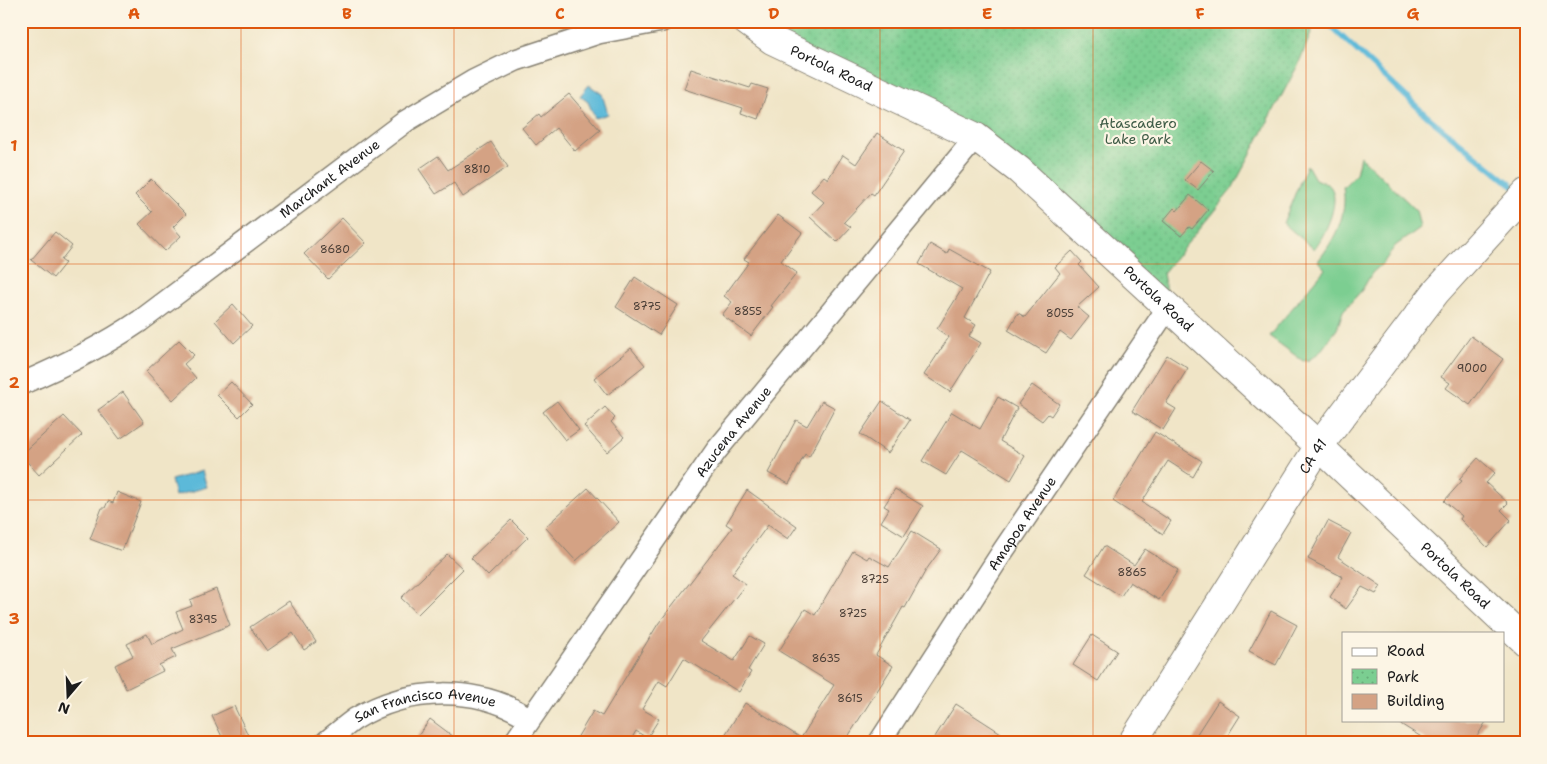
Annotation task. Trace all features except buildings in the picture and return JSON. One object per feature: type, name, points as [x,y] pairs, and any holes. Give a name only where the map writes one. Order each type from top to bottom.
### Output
[{"type":"street","name":"Marchant Avenue","points":[[21,384],[78,358],[140,322],[406,121],[473,81],[516,60],[598,33],[662,21]]},
{"type":"street","name":"Portola Road","points":[[746,21],[772,40],[976,137],[1019,170],[1169,306],[1526,642]]},
{"type":"street","name":"Azucena Avenue","points":[[514,743],[716,450],[976,137]]},
{"type":"street","name":"CA 41","points":[[1132,743],[1319,446],[1436,292],[1526,193]]},
{"type":"street","name":"Amapoa Avenue","points":[[880,743],[1003,551],[1169,306]]},
{"type":"street","name":"San Francisco Avenue","points":[[325,743],[356,719],[410,697],[435,693],[461,694],[487,699],[530,719]]},
{"type":"green space","name":"Atascadero Lake Park","points":[[749,21],[1316,21],[1298,65],[1232,189],[1163,273],[1168,305],[974,133]]},
{"type":"green space","points":[[1360,156],[1416,210],[1420,228],[1395,246],[1384,262],[1372,273],[1362,290],[1343,311],[1337,329],[1320,352],[1309,360],[1303,361],[1269,336],[1325,269],[1318,261],[1330,244],[1339,226],[1344,207],[1343,187],[1356,174]]},
{"type":"green space","points":[[1307,165],[1315,179],[1329,185],[1333,191],[1334,199],[1327,227],[1314,249],[1283,223]]},
{"type":"water","points":[[589,85],[602,94],[608,114],[595,118],[588,102],[580,96]]},
{"type":"water","points":[[202,471],[207,487],[175,496],[171,480]]},
{"type":"waterway","points":[[1325,21],[1428,117],[1519,191]]}]
